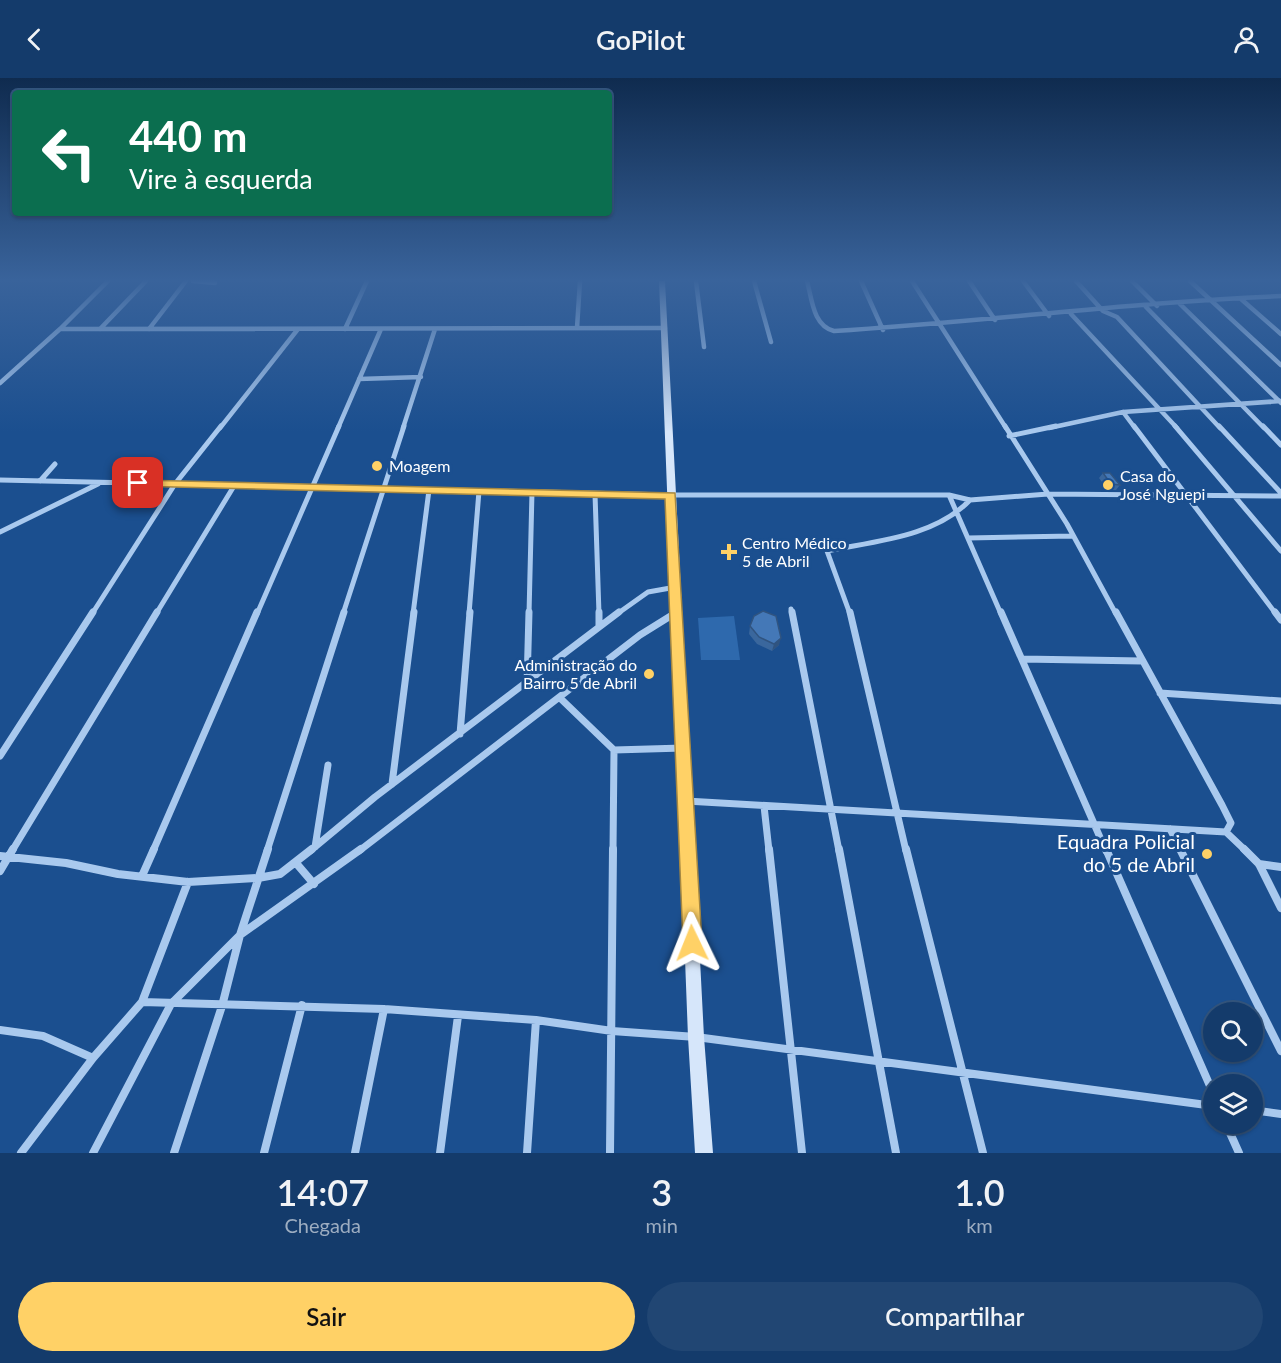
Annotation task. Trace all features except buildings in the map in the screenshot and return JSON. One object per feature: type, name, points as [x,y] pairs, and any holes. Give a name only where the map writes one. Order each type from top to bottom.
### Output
[{"type":"street","points":[[0,383],[58,331]]},
{"type":"street","points":[[0,756],[175,484],[296,331]]},
{"type":"street","points":[[142,876],[380,331]]},
{"type":"street","points":[[174,1153],[222,1006],[240,935],[258,878],[422,377],[434,331]]},
{"type":"street","points":[[665,331],[696,1037],[704,1153]]},
{"type":"street","points":[[702,331],[704,347]]},
{"type":"street","points":[[768,331],[771,342]]},
{"type":"street","points":[[943,331],[1003,421],[1009,436],[1073,536],[1222,805],[1231,823],[1226,832]]},
{"type":"street","points":[[1087,331],[1161,410],[1281,551]]},
{"type":"street","points":[[1131,331],[1281,494]]},
{"type":"street","points":[[1169,331],[1281,445]]},
{"type":"street","points":[[1208,331],[1280,401]]},
{"type":"street","points":[[1246,331],[1281,364]]},
{"type":"street","points":[[359,379],[422,377]]},
{"type":"street","points":[[1009,436],[1123,412],[1280,401]]},
{"type":"street","points":[[1123,412],[1281,620]]},
{"type":"street","points":[[40,481],[55,464]]},
{"type":"street","points":[[0,480],[594,494],[949,495],[970,500],[1048,494],[1281,494]]},
{"type":"street","points":[[0,532],[101,483]]},
{"type":"street","points":[[0,871],[234,486]]},
{"type":"street","points":[[392,784],[429,490]]},
{"type":"street","points":[[460,734],[479,491]]},
{"type":"street","points":[[527,684],[532,492]]},
{"type":"street","points":[[594,494],[598,626]]},
{"type":"street","points":[[949,495],[1205,1074]]},
{"type":"street","points":[[970,500],[956,515],[917,532],[828,551],[849,608],[897,814],[983,1153]]},
{"type":"street","points":[[968,538],[1073,536]]},
{"type":"street","points":[[0,856],[66,863],[188,882],[258,878],[280,874],[392,784],[527,684],[598,626],[648,592],[676,587]]},
{"type":"street","points":[[791,609],[896,1153]]},
{"type":"street","points":[[93,1153],[171,1004],[240,935],[314,884],[640,635],[677,612]]},
{"type":"street","points":[[1022,659],[1142,661]]},
{"type":"street","points":[[1160,693],[1281,701]]},
{"type":"street","points":[[560,698],[614,750],[683,748]]},
{"type":"street","points":[[610,1153],[614,750]]},
{"type":"street","points":[[315,847],[328,765]]},
{"type":"street","points":[[686,801],[1226,832],[1259,864],[1281,908]]},
{"type":"street","points":[[764,806],[802,1153]]},
{"type":"street","points":[[1170,829],[1281,1051]]},
{"type":"street","points":[[296,863],[314,884]]},
{"type":"street","points":[[1259,864],[1281,867]]},
{"type":"street","points":[[21,1153],[93,1058],[142,1002],[188,882]]},
{"type":"street","points":[[142,1002],[222,1006],[302,1005],[536,1020],[612,1031],[696,1037],[789,1048],[1203,1104]]},
{"type":"street","points":[[264,1153],[302,1005]]},
{"type":"street","points":[[355,1153],[384,1009]]},
{"type":"street","points":[[440,1153],[458,1016]]},
{"type":"street","points":[[527,1153],[536,1020]]},
{"type":"street","points":[[0,1030],[43,1036],[93,1058]]},
{"type":"street","points":[[1263,1111],[1281,1113]]},
{"type":"street","points":[[1230,1134],[1239,1153]]},
{"type":"shaded area","points":[[734,616],[740,660],[701,660],[698,618]]},
{"type":"place","name":"Moagem","points":[[377,466]]},
{"type":"place","name":"Casa do José Nguepi","points":[[1108,485]]},
{"type":"place","name":"Centro Médico 5 de Abril","points":[[729,552]]},
{"type":"place","name":"Administração do Bairro 5 de Abril","points":[[649,674]]},
{"type":"place","name":"Equadra Policial do 5 de Abril","points":[[1207,854]]},
{"type":"route","points":[[138,483],[671,495],[692,943]]}]
